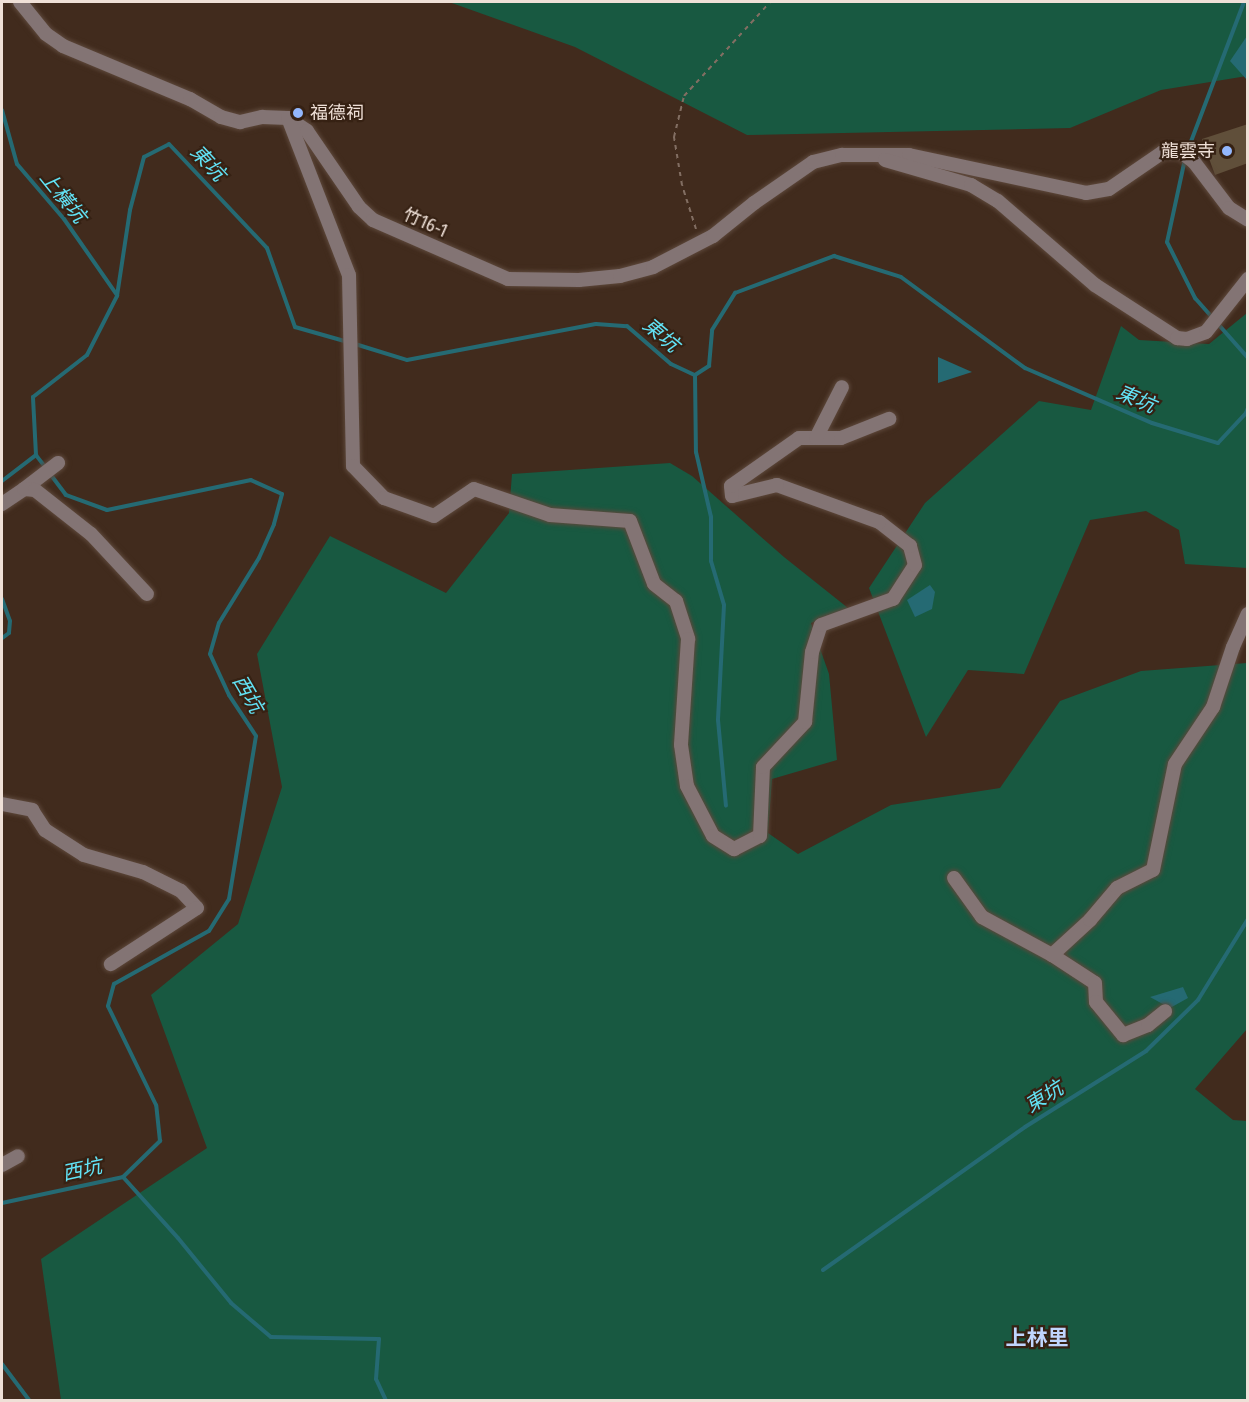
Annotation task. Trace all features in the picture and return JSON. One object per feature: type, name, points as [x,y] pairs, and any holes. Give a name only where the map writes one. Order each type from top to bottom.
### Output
[{"type":"street","points":[[20,2],[46,34],[63,46],[190,99],[220,117],[240,122],[262,117],[288,118],[349,275],[352,330],[350,359],[353,466],[384,498],[434,516],[474,489],[550,515],[630,521],[654,585],[676,601],[688,639],[681,745],[687,786],[713,836],[734,849],[760,836],[763,767],[806,722],[812,652],[821,625],[892,599],[915,565],[910,546],[879,522],[777,485],[732,496],[732,486],[799,438],[841,438],[889,419]]},
{"type":"street","name":"竹16-1","points":[[288,118],[307,131],[359,207],[373,220],[508,279],[579,280],[620,276],[653,267],[700,243],[813,162],[842,155],[862,154]]},
{"type":"street","points":[[862,154],[909,155],[934,159],[1086,193],[1109,189],[1163,152],[1181,152],[1194,162],[1229,208],[1248,220]]},
{"type":"street","points":[[862,154],[971,185],[998,201],[1095,285],[1169,334],[1187,339],[1197,337],[1210,328],[1248,279]]},
{"type":"street","points":[[816,438],[842,387]]},
{"type":"street","points":[[2,504],[58,463]]},
{"type":"street","points":[[24,489],[35,490],[92,534],[147,594]]},
{"type":"street","points":[[1052,955],[1090,920],[1117,888],[1153,870],[1175,764],[1213,707],[1233,647],[1248,614]]},
{"type":"street","points":[[2,804],[32,810],[45,830],[84,855],[143,872],[181,891],[197,908],[111,964]]},
{"type":"street","points":[[954,878],[982,917],[1052,955],[1095,983],[1096,1002],[1123,1035],[1148,1025],[1165,1011]]},
{"type":"street","points":[[2,1165],[18,1156]]},
{"type":"path","points":[[700,243],[682,185],[674,137],[684,96],[770,2]]},
{"type":"green space","points":[[449,2],[1247,2],[1247,76],[1161,90],[1070,128],[747,135],[575,47]]},
{"type":"green space","points":[[1247,313],[1247,568],[1185,564],[1179,530],[1146,511],[1090,520],[1024,674],[968,670],[926,737],[869,588],[925,503],[1039,401],[1091,410],[1121,326],[1139,340],[1209,344]]},
{"type":"green space","points":[[670,463],[692,476],[784,557],[848,608],[811,623],[829,674],[837,760],[772,779],[768,833],[798,854],[891,805],[1000,788],[1060,701],[1141,671],[1247,663],[1247,1029],[1195,1089],[1233,1120],[1247,1121],[1247,1400],[61,1400],[41,1259],[207,1148],[151,995],[238,924],[282,787],[257,654],[330,536],[446,593],[509,513],[512,474]]},
{"type":"water","points":[[1247,36],[1247,80],[1230,61]]},
{"type":"water","points":[[938,357],[972,372],[938,383]]},
{"type":"water","points":[[930,585],[935,592],[932,609],[915,617],[907,600]]},
{"type":"water","points":[[1183,987],[1188,998],[1170,1008],[1150,997]]},
{"type":"building","name":"龍雲寺","points":[[1248,124],[1248,163],[1215,175],[1202,139]]},
{"type":"waterway","points":[[1187,152],[1244,2]]},
{"type":"waterway","name":"上橫坑","points":[[2,110],[17,164],[64,219],[117,295]]},
{"type":"waterway","name":"東坑","points":[[46,468],[36,455],[33,397],[87,355],[117,296],[130,210],[144,157],[169,144],[267,248],[295,327],[348,342]]},
{"type":"waterway","points":[[1185,159],[1167,242],[1195,298],[1248,358]]},
{"type":"waterway","name":"東坑","points":[[355,344],[407,360],[596,324],[627,326],[671,364],[695,375],[709,366],[712,330],[735,293],[834,256],[901,277],[1025,368],[1152,423],[1218,443],[1248,408]]},
{"type":"waterway","points":[[695,375],[696,452],[711,517],[711,561],[724,605],[718,720],[726,806]]},
{"type":"waterway","points":[[2,481],[36,455]]},
{"type":"waterway","name":"西坑","points":[[2,1203],[123,1177],[160,1141],[156,1105],[108,1006],[114,984],[209,931],[229,899],[256,736],[229,695],[210,654],[219,623],[259,558],[274,524],[282,494],[251,480],[107,510],[66,495],[50,474]]},
{"type":"waterway","points":[[2,599],[10,621],[9,633],[2,638]]},
{"type":"waterway","name":"東坑","points":[[823,1270],[1025,1127],[1146,1051],[1198,1000],[1248,919]]},
{"type":"waterway","points":[[123,1177],[178,1238],[231,1303],[271,1337],[379,1339],[376,1379],[386,1400]]},
{"type":"waterway","name":"西坑","points":[[2,1364],[29,1400]]},
{"type":"place","name":"福德祠","points":[[298,113]]},
{"type":"place","name":"龍雲寺","points":[[1227,151]]},
{"type":"district","name":"上林里","points":[[1037,1338]]}]
